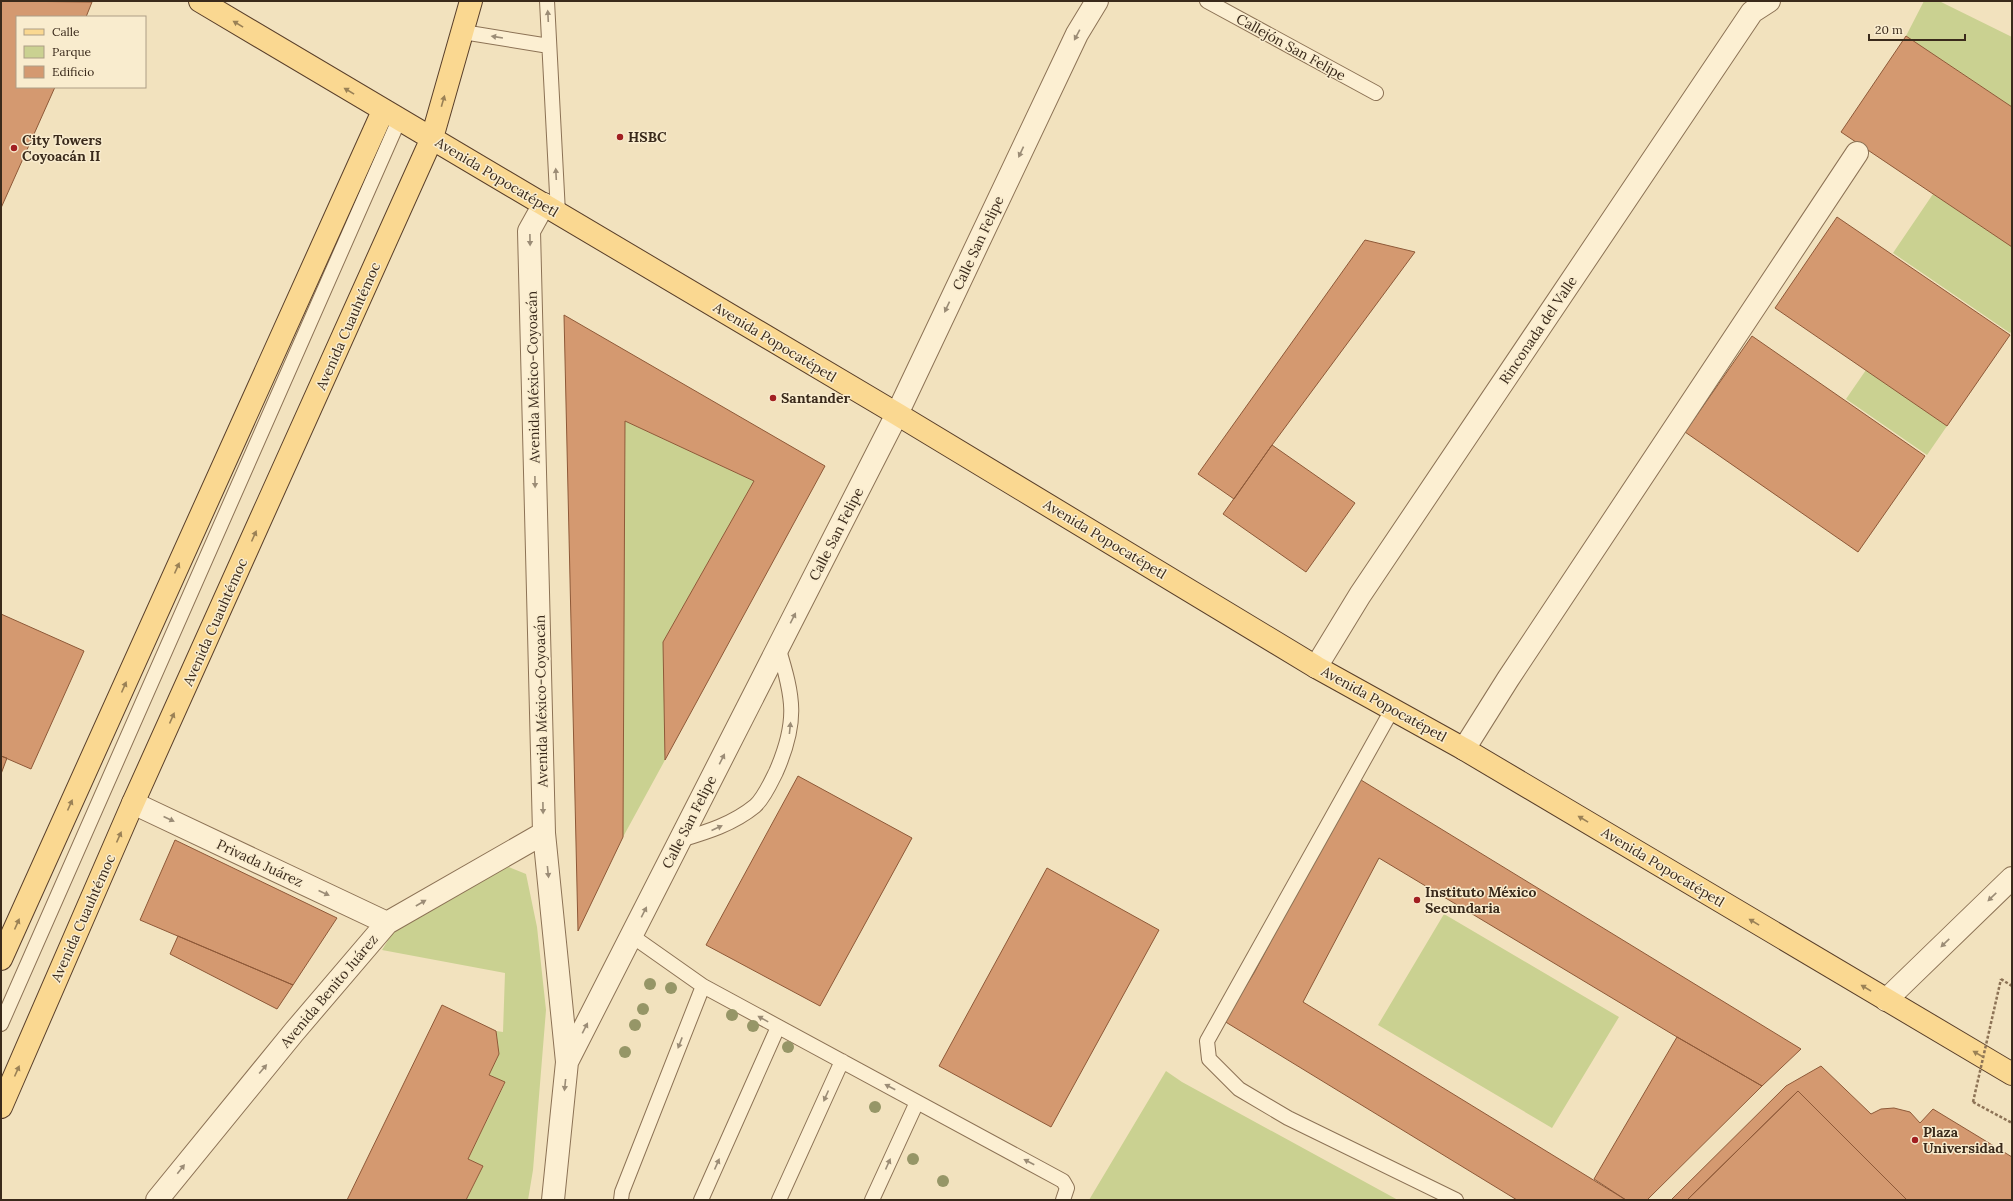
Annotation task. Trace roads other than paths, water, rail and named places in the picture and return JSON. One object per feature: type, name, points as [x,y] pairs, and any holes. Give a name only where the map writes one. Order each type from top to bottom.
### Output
[{"type":"main road","name":"Avenida Popocatépetl","points":[[200,1],[897,414],[1316,667],[1464,748],[2012,1074]]},
{"type":"main road","points":[[432,138],[471,1]]},
{"type":"main road","points":[[1,959],[391,115]]},
{"type":"main road","name":"Avenida Cuauhtémoc","points":[[1,1107],[134,803],[432,138]]},
{"type":"street","name":"Calle San Felipe","points":[[567,1062],[897,414],[1077,34],[1097,1]]},
{"type":"street","name":"Rinconada del Valle","points":[[1316,667],[1360,595],[1752,12],[1769,1]]},
{"type":"street","points":[[1464,748],[1508,679],[1858,153]]},
{"type":"street","name":"Avenida México-Coyoacán","points":[[551,209],[529,231],[544,833],[567,1062],[553,1200]]},
{"type":"street","name":"Privada Juárez","points":[[134,803],[387,923]]},
{"type":"street","name":"Avenida Benito Juárez","points":[[157,1200],[294,1032],[387,923],[544,833]]},
{"type":"street","points":[[1886,1000],[2012,878]]},
{"type":"lane","points":[[547,1],[551,209]]},
{"type":"lane","name":"Callejón San Felipe","points":[[1207,1],[1376,93]]},
{"type":"lane","points":[[462,32],[549,46]]},
{"type":"lane","points":[[1,1024],[391,115]]},
{"type":"lane","points":[[680,840],[714,830],[738,818],[757,805],[771,782],[790,734],[792,711],[789,682],[778,647]]},
{"type":"lane","points":[[1393,708],[1207,1041],[1209,1059],[1240,1089],[1288,1118],[1456,1200]]},
{"type":"lane","points":[[632,936],[703,986],[1063,1180],[1067,1188],[1063,1200]]},
{"type":"lane","points":[[621,1200],[625,1185],[703,986]]},
{"type":"lane","points":[[701,1200],[778,1027]]},
{"type":"lane","points":[[779,1200],[842,1061]]},
{"type":"lane","points":[[872,1200],[917,1102]]},
{"type":"place","name":"HSBC","points":[[620,137]]},
{"type":"place","name":"City Towers Coyoacán II","points":[[14,148]]},
{"type":"place","name":"Santander","points":[[773,398]]},
{"type":"place","name":"Instituto México Secundaria","points":[[1417,900]]},
{"type":"place","name":"Plaza Universidad","points":[[1915,1140]]}]
